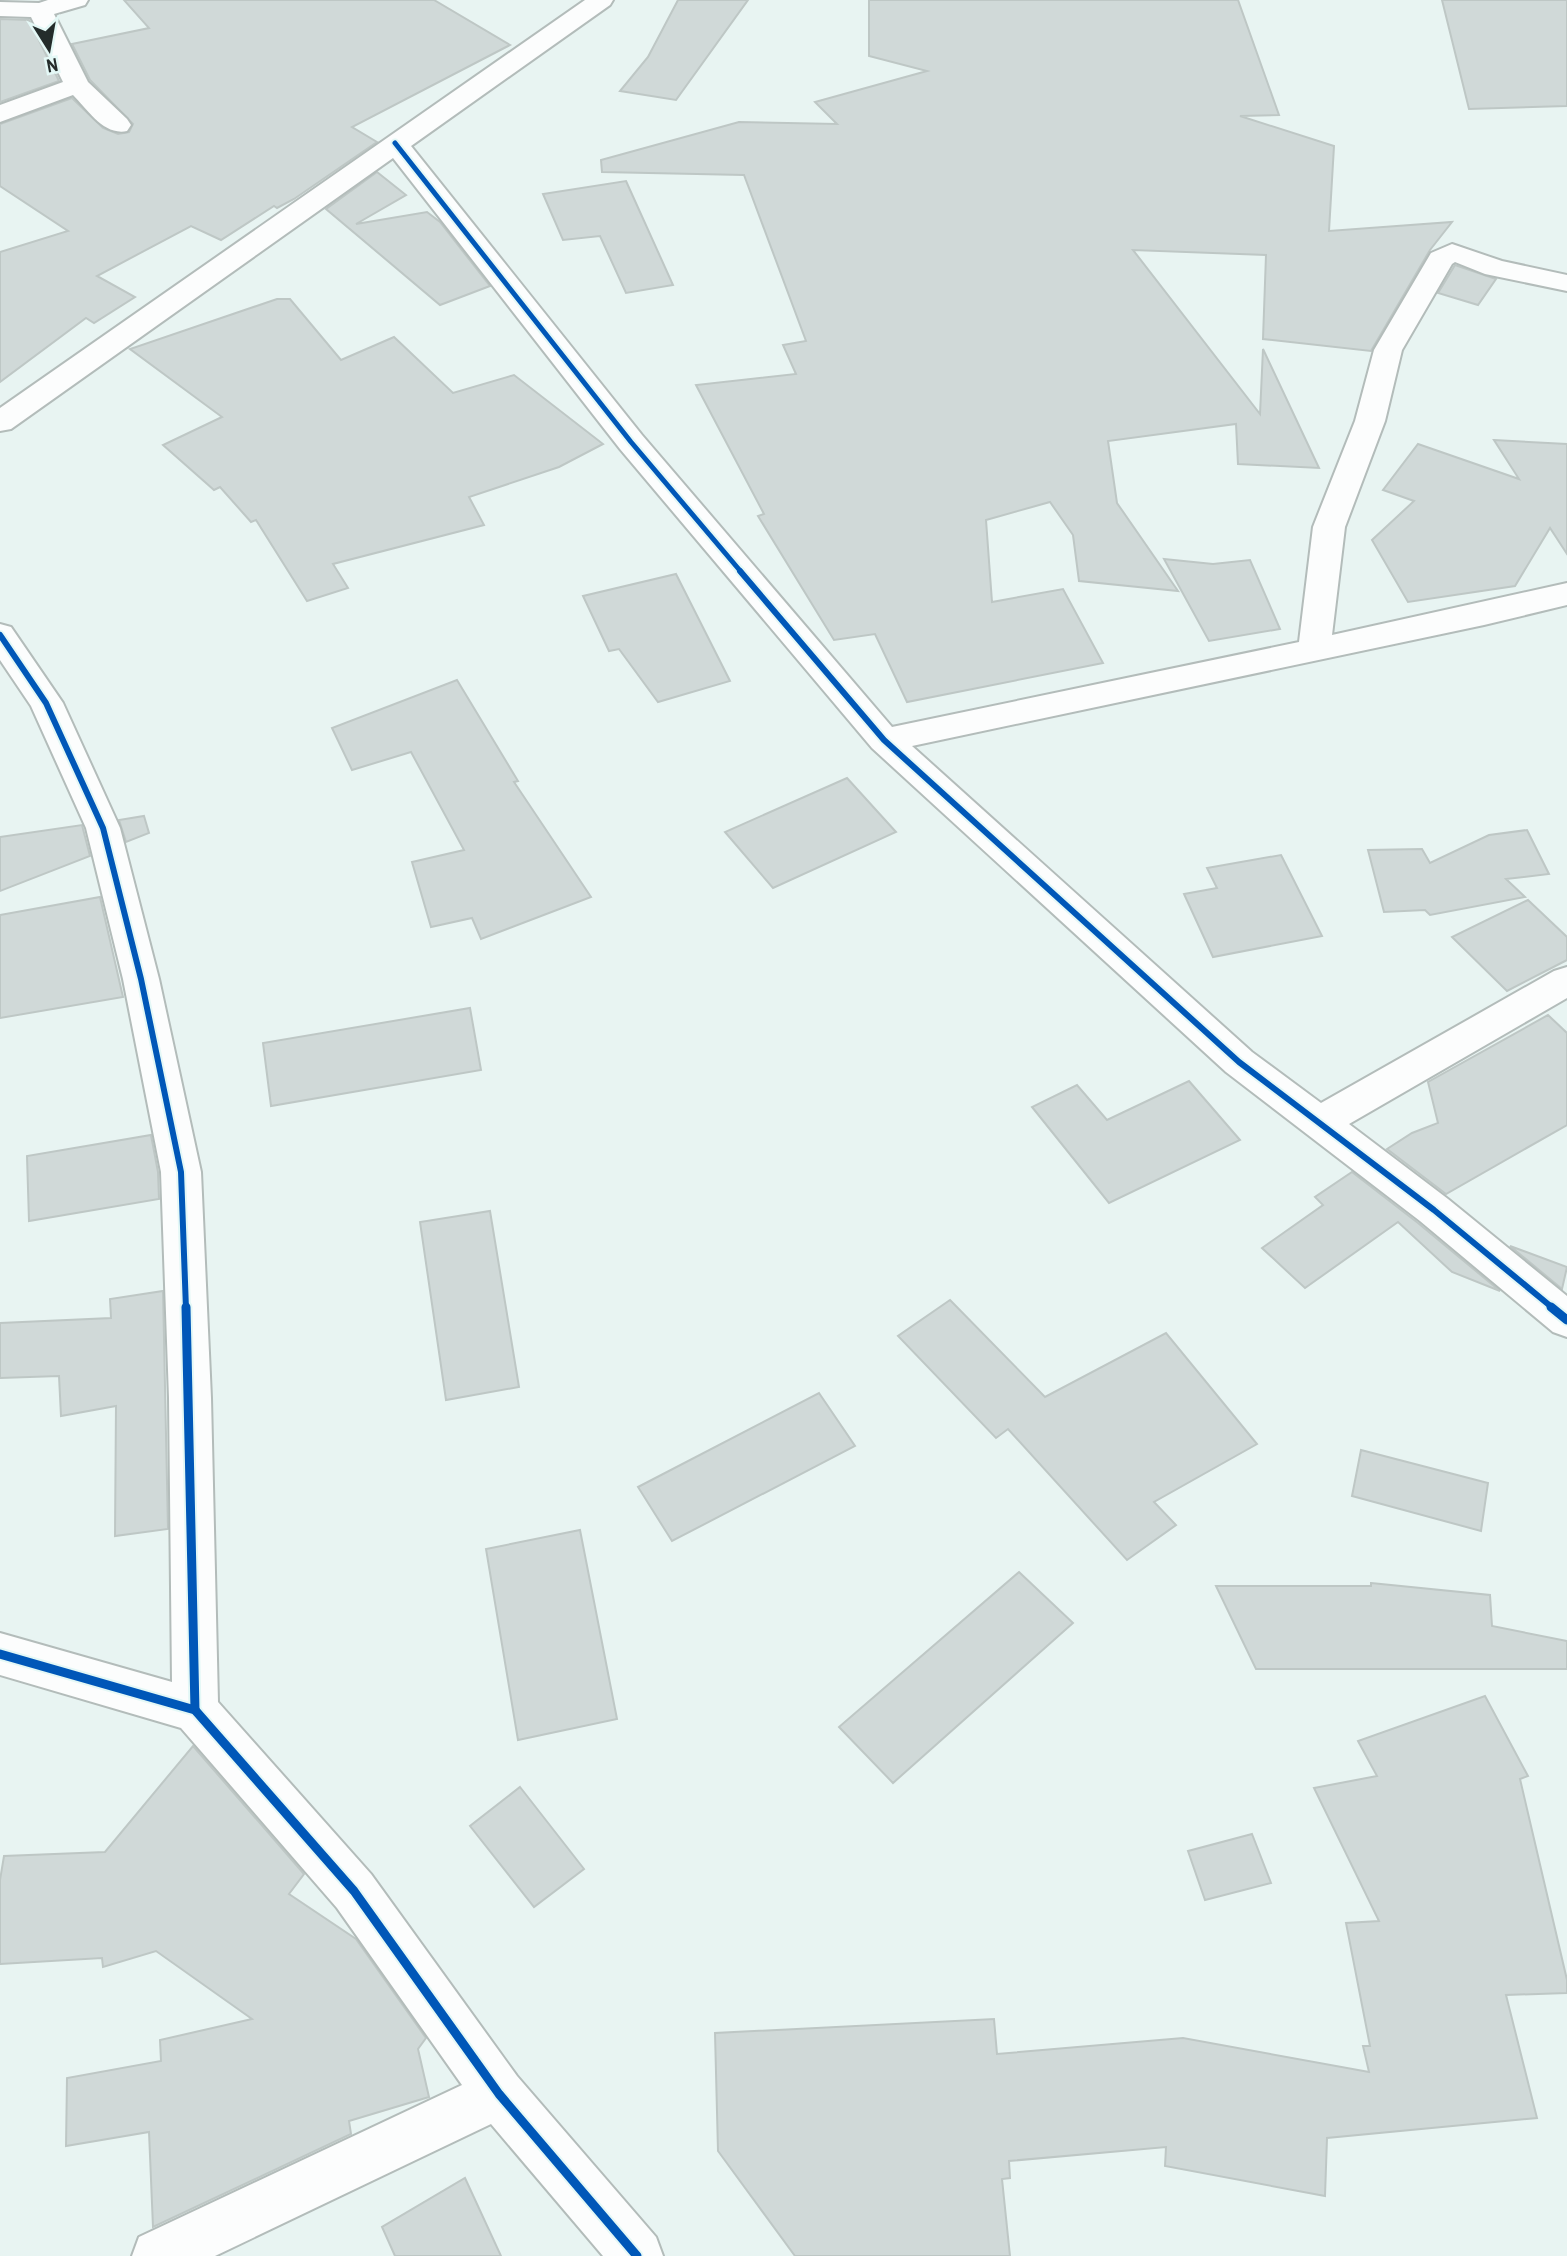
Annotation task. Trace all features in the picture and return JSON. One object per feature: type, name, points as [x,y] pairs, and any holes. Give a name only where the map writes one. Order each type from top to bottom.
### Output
[{"type":"street","points":[[0,9],[40,10],[76,0]]},
{"type":"street","points":[[0,422],[601,0]]},
{"type":"street","points":[[40,10],[78,85],[118,125]]},
{"type":"street","points":[[0,114],[78,85]]},
{"type":"street","points":[[395,144],[632,442],[884,740],[1239,1062],[1434,1210],[1567,1320]]},
{"type":"street","points":[[1314,650],[1329,527],[1370,421],[1388,350],[1441,259],[1452,252],[1495,268],[1567,283]]},
{"type":"street","points":[[884,740],[1567,594]]},
{"type":"street","points":[[0,635],[46,703],[103,828],[141,979],[181,1172],[190,1398],[195,1710]]},
{"type":"street","points":[[1318,1123],[1567,981]]},
{"type":"street","points":[[0,1654],[195,1710],[354,1891],[499,2094],[636,2256]]},
{"type":"street","points":[[158,2256],[499,2094]]},
{"type":"building","points":[[124,0],[434,0],[510,45],[352,127],[377,142],[294,199],[277,208],[274,206],[221,240],[191,226],[97,276],[135,297],[94,323],[86,318],[0,382],[0,252],[68,231],[0,186],[0,124],[72,98],[103,128],[118,134],[129,132],[133,124],[90,80],[72,44],[149,28]]},
{"type":"building","points":[[678,0],[748,0],[676,100],[620,91],[648,57]]},
{"type":"building","points":[[869,0],[1238,0],[1279,115],[1240,116],[1334,146],[1329,231],[1452,222],[1430,250],[1371,351],[1263,339],[1266,255],[1133,250],[1260,414],[1263,349],[1319,468],[1238,464],[1236,424],[1108,441],[1117,503],[1178,591],[1079,581],[1073,535],[1050,502],[986,520],[992,602],[1063,589],[1103,663],[907,702],[875,634],[834,640],[758,516],[764,514],[696,385],[796,374],[783,345],[806,341],[744,175],[602,172],[601,160],[739,122],[837,124],[815,102],[927,71],[869,56]]},
{"type":"building","points":[[1442,0],[1567,0],[1567,106],[1469,109]]},
{"type":"building","points":[[0,19],[29,20],[59,81],[0,102]]},
{"type":"building","points":[[377,172],[406,195],[356,224],[427,212],[440,222],[490,286],[440,305],[326,209]]},
{"type":"building","points":[[626,181],[673,285],[626,293],[600,236],[563,240],[543,194]]},
{"type":"building","points":[[1455,265],[1496,279],[1478,305],[1438,293]]},
{"type":"building","points":[[277,299],[290,299],[341,360],[394,337],[453,393],[514,375],[603,444],[559,467],[469,497],[484,525],[333,564],[348,588],[307,601],[256,520],[251,522],[220,487],[214,490],[163,445],[222,417],[130,349]]},
{"type":"building","points":[[1494,440],[1567,444],[1567,554],[1550,528],[1515,586],[1408,602],[1372,540],[1414,501],[1383,490],[1418,444],[1519,479]]},
{"type":"building","points":[[1164,559],[1213,564],[1250,560],[1280,629],[1209,641]]},
{"type":"building","points":[[676,574],[730,681],[658,702],[619,649],[609,651],[583,596]]},
{"type":"building","points":[[457,680],[518,781],[514,782],[591,897],[481,939],[472,918],[431,927],[412,862],[464,850],[411,752],[352,770],[332,728]]},
{"type":"building","points":[[847,778],[896,832],[773,888],[725,832]]},
{"type":"building","points":[[144,816],[149,833],[126,842],[119,820]]},
{"type":"building","points":[[82,825],[90,856],[0,891],[0,837]]},
{"type":"building","points":[[1527,830],[1549,874],[1506,879],[1525,897],[1430,915],[1425,910],[1384,912],[1368,850],[1422,849],[1430,863],[1489,835]]},
{"type":"building","points":[[1281,855],[1322,936],[1213,957],[1184,894],[1217,888],[1207,868]]},
{"type":"building","points":[[100,897],[123,997],[0,1018],[0,915]]},
{"type":"building","points":[[1528,900],[1567,937],[1567,960],[1507,991],[1452,937]]},
{"type":"building","points":[[470,1008],[481,1070],[271,1106],[263,1043]]},
{"type":"building","points":[[1548,1015],[1567,1033],[1567,1125],[1446,1194],[1387,1149],[1412,1133],[1438,1123],[1428,1082]]},
{"type":"building","points":[[1189,1081],[1240,1140],[1109,1203],[1032,1107],[1077,1085],[1107,1120]]},
{"type":"building","points":[[151,1135],[158,1172],[159,1199],[29,1221],[27,1156]]},
{"type":"building","points":[[1352,1172],[1500,1291],[1452,1272],[1398,1222],[1305,1288],[1262,1248],[1323,1205],[1315,1197]]},
{"type":"building","points":[[490,1211],[519,1387],[446,1400],[420,1222]]},
{"type":"building","points":[[1510,1246],[1567,1267],[1562,1289]]},
{"type":"building","points":[[163,1291],[168,1529],[115,1536],[116,1406],[61,1416],[59,1376],[0,1378],[0,1323],[111,1318],[110,1299]]},
{"type":"building","points":[[950,1300],[1045,1397],[1166,1333],[1257,1444],[1154,1502],[1176,1525],[1127,1560],[1008,1429],[996,1438],[898,1336]]},
{"type":"building","points":[[819,1393],[855,1446],[672,1541],[638,1487]]},
{"type":"building","points":[[1361,1450],[1488,1483],[1481,1531],[1352,1496]]},
{"type":"building","points":[[580,1530],[617,1719],[518,1740],[486,1549]]},
{"type":"building","points":[[1019,1572],[1073,1623],[893,1783],[839,1727]]},
{"type":"building","points":[[1371,1583],[1490,1595],[1492,1626],[1567,1641],[1567,1669],[1256,1669],[1216,1586],[1371,1586]]},
{"type":"building","points":[[1485,1696],[1528,1776],[1520,1779],[1567,1980],[1567,1993],[1506,1995],[1537,2118],[1327,2138],[1325,2196],[1165,2166],[1166,2147],[1009,2161],[1010,2178],[1002,2179],[1010,2256],[795,2256],[718,2151],[715,2033],[994,2019],[997,2054],[1183,2038],[1369,2072],[1363,2046],[1370,2046],[1346,1923],[1379,1921],[1314,1788],[1377,1776],[1358,1741]]},
{"type":"building","points":[[193,1746],[304,1874],[289,1894],[356,1939],[426,2038],[418,2049],[429,2097],[349,2121],[351,2134],[153,2227],[149,2132],[66,2146],[67,2078],[161,2061],[160,2040],[252,2019],[156,1951],[103,1967],[102,1958],[0,1964],[0,1880],[4,1856],[105,1852]]},
{"type":"building","points":[[520,1787],[584,1869],[534,1907],[470,1826]]},
{"type":"building","points":[[1252,1834],[1271,1883],[1205,1900],[1188,1851]]},
{"type":"building","points":[[465,2178],[501,2256],[395,2256],[382,2227]]},
{"type":"cycle path","points":[[395,143],[631,442],[884,740],[1239,1062],[1434,1210],[1567,1320]]},
{"type":"cycle path","points":[[0,635],[46,703],[103,828],[141,979],[181,1172],[190,1398],[195,1710]]},
{"type":"cycle path","points":[[0,1654],[195,1710],[354,1891],[499,2094],[637,2256]]}]
